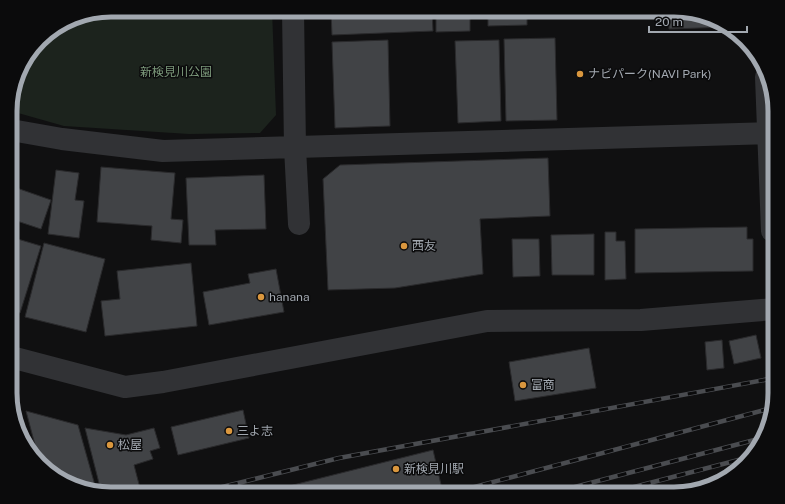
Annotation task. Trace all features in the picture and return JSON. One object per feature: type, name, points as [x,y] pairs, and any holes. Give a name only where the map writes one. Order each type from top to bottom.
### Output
[{"type":"street","points":[[293,17],[295,148],[299,224]]},
{"type":"street","points":[[17,131],[62,139],[163,151],[768,133]]},
{"type":"street","points":[[17,358],[125,387],[170,381],[487,321],[641,320],[768,310]]},
{"type":"green space","name":"新検見川公園","points":[[111,17],[272,17],[276,115],[260,133],[189,134],[64,126],[17,113],[18,99],[24,75],[40,49],[49,40],[75,24],[93,19]]},
{"type":"building","points":[[331,17],[432,17],[433,31],[332,35]]},
{"type":"building","points":[[436,17],[470,17],[470,31],[436,32]]},
{"type":"building","points":[[488,17],[527,17],[527,25],[488,26]]},
{"type":"building","points":[[669,17],[692,19],[717,27],[669,29]]},
{"type":"building","points":[[555,38],[557,120],[506,121],[504,39]]},
{"type":"building","points":[[388,40],[390,126],[335,128],[332,42]]},
{"type":"building","points":[[499,40],[501,121],[458,123],[455,41]]},
{"type":"building","name":"西友","points":[[548,158],[550,216],[480,219],[483,274],[395,288],[328,290],[323,179],[340,165]]},
{"type":"building","points":[[101,167],[175,173],[171,219],[183,220],[181,243],[151,240],[152,226],[97,222]]},
{"type":"building","points":[[56,170],[79,173],[75,200],[84,201],[79,238],[48,234]]},
{"type":"building","points":[[264,175],[266,229],[215,230],[216,245],[189,245],[186,178]]},
{"type":"building","points":[[17,188],[51,200],[41,229],[17,221]]},
{"type":"building","points":[[747,227],[747,239],[753,239],[753,271],[635,273],[635,229]]},
{"type":"building","points":[[605,232],[616,232],[616,241],[625,241],[626,279],[605,280]]},
{"type":"building","points":[[594,234],[594,275],[552,275],[551,235]]},
{"type":"building","points":[[17,239],[41,246],[20,313],[17,312]]},
{"type":"building","points":[[512,239],[539,239],[540,276],[513,277]]},
{"type":"building","points":[[44,243],[105,259],[86,332],[25,317]]},
{"type":"building","points":[[191,263],[197,326],[105,336],[101,301],[120,299],[117,271]]},
{"type":"building","points":[[276,269],[284,312],[209,325],[203,292],[250,283],[248,274]]},
{"type":"building","points":[[756,335],[761,358],[734,364],[729,341]]},
{"type":"building","points":[[722,340],[724,368],[707,370],[705,342]]},
{"type":"building","points":[[589,348],[596,388],[515,401],[509,362]]},
{"type":"building","points":[[243,410],[249,438],[178,455],[171,427]]},
{"type":"building","points":[[26,411],[78,425],[95,485],[69,477],[54,468],[36,450]]},
{"type":"building","points":[[85,428],[126,435],[154,428],[160,448],[150,451],[153,459],[134,465],[140,487],[100,486]]},
{"type":"building","name":"新検見川駅","points":[[433,450],[442,487],[285,487]]},
{"type":"railway","points":[[222,487],[339,458],[768,379]]},
{"type":"railway","points":[[474,487],[766,410]]},
{"type":"railway","points":[[575,487],[755,440]]},
{"type":"railway","points":[[634,487],[741,459]]},
{"type":"place","name":"ナビパーク(NAVI Park)","points":[[580,74]]},
{"type":"place","name":"西友","points":[[404,246]]},
{"type":"place","name":"hanana","points":[[261,297]]},
{"type":"place","name":"富商","points":[[523,385]]},
{"type":"place","name":"三よ志","points":[[229,431]]},
{"type":"place","name":"松屋","points":[[110,445]]},
{"type":"place","name":"新検見川駅","points":[[396,469]]}]
